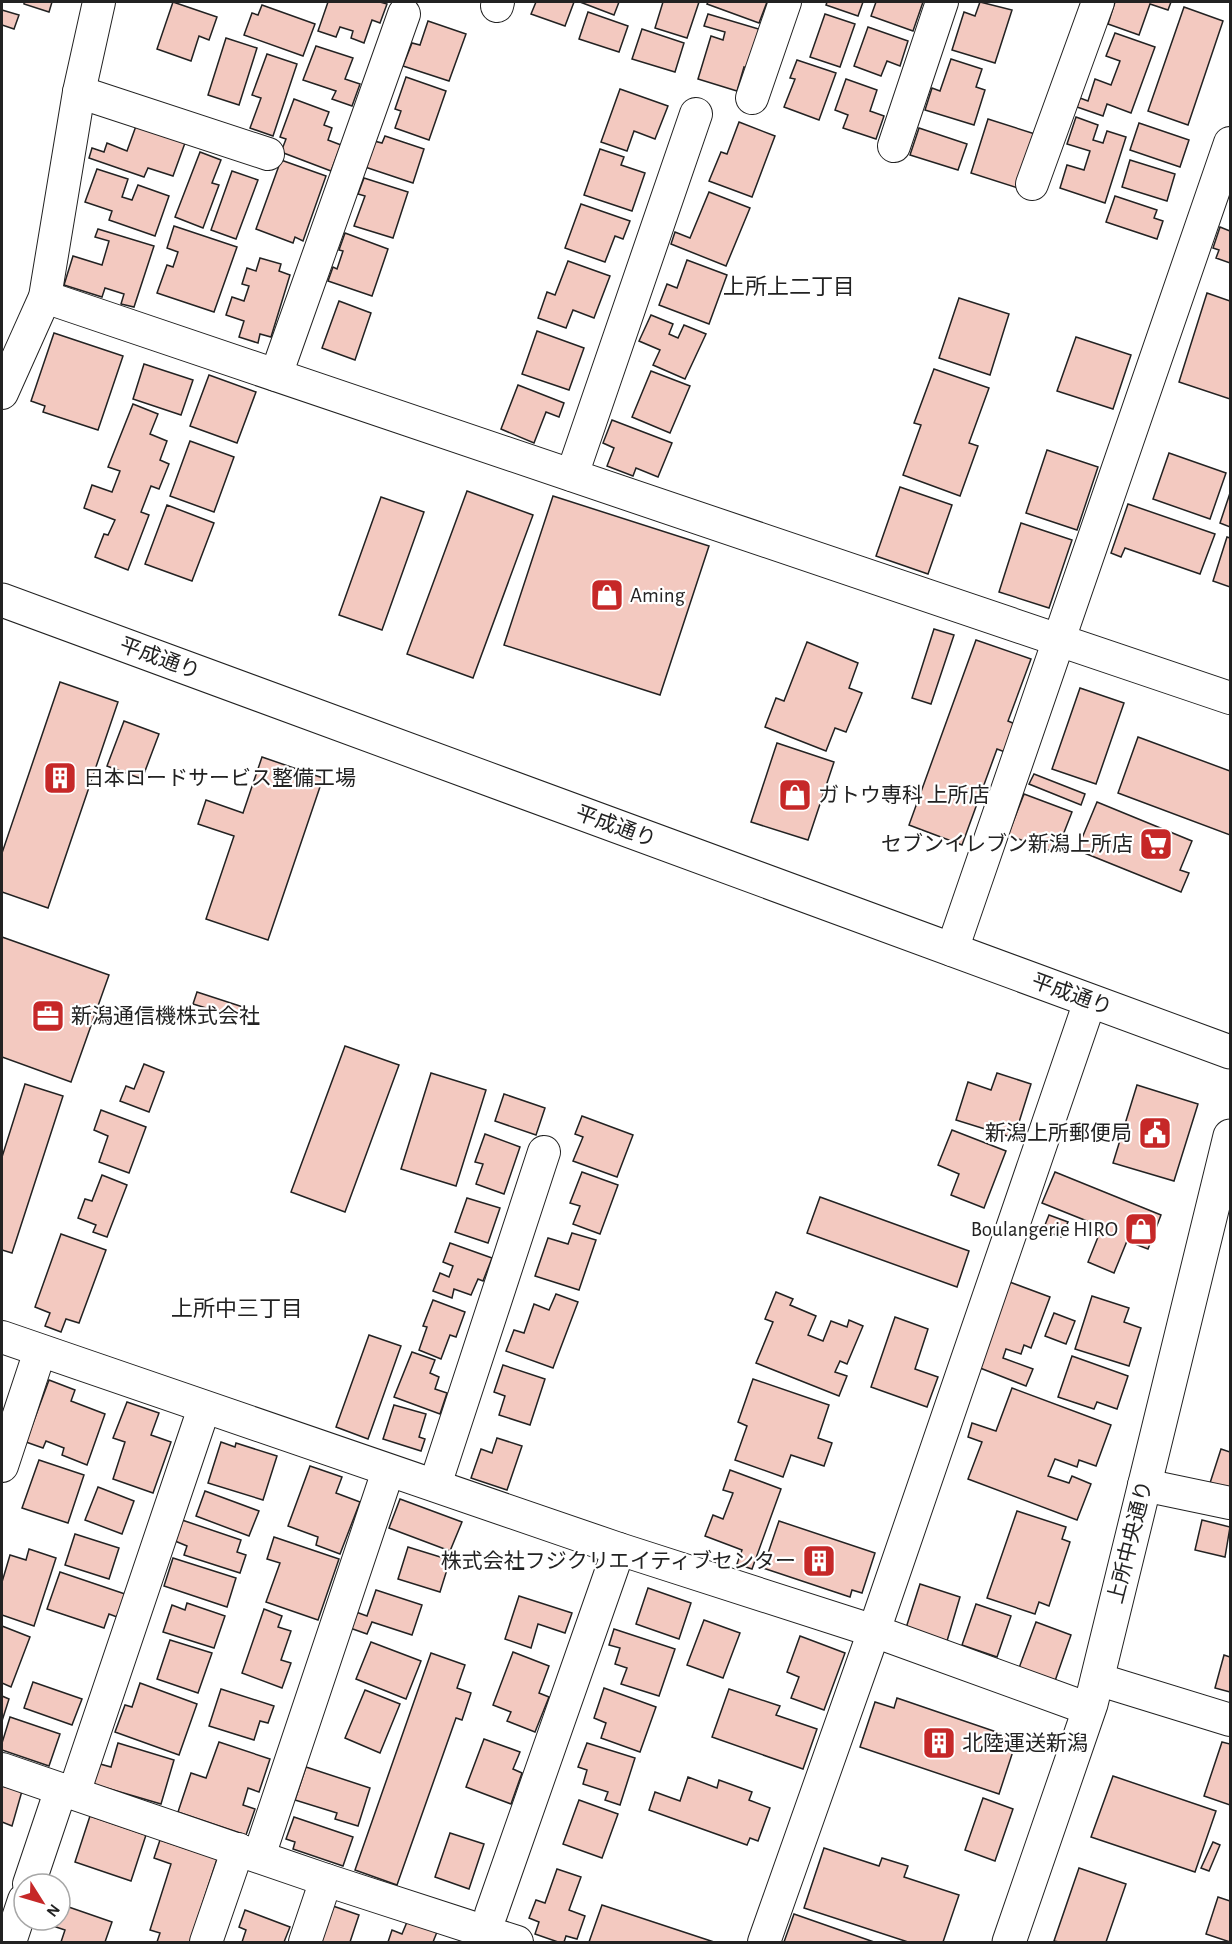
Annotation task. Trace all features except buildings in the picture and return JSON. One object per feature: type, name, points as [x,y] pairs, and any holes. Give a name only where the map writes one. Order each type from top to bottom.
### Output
[{"type":"street","points":[[2,393],[45,297],[79,92],[99,2]]},
{"type":"street","points":[[752,98],[785,2]]},
{"type":"street","points":[[894,146],[942,2]]},
{"type":"street","points":[[1032,184],[1098,2]]},
{"type":"street","points":[[276,375],[404,14]]},
{"type":"street","points":[[79,92],[268,154]]},
{"type":"street","points":[[572,475],[696,114]]},
{"type":"street","points":[[952,950],[1230,143]]},
{"type":"street","points":[[45,297],[1230,698]]},
{"type":"street","name":"平成通り","points":[[2,600],[1230,1052]]},
{"type":"street","points":[[764,1942],[1090,1001]]},
{"type":"street","name":"上所中央通り","points":[[1010,1942],[1093,1694],[1230,1136]]},
{"type":"street","points":[[435,1485],[544,1152]]},
{"type":"street","points":[[2,1337],[619,1549],[873,1631],[1093,1694],[1230,1720]]},
{"type":"street","points":[[2,1466],[40,1351]]},
{"type":"street","points":[[34,1872],[67,1791],[204,1408]]},
{"type":"street","points":[[206,1942],[248,1852],[388,1471]]},
{"type":"street","points":[[1144,1485],[1230,1503]]},
{"type":"street","points":[[491,1914],[619,1549]]},
{"type":"street","points":[[2,1769],[326,1880],[517,1942]]},
{"type":"street","points":[[305,1942],[326,1880]]},
{"type":"place","name":"Aming","points":[[607,595]]},
{"type":"place","name":"日本ロードサービス整備工場","points":[[60,778]]},
{"type":"place","name":"ガトウ専科 上所店","points":[[795,795]]},
{"type":"place","name":"セブンイレブン新潟上所店","points":[[1156,844]]},
{"type":"place","name":"新潟通信機株式会社","points":[[48,1016]]},
{"type":"place","name":"新潟上所郵便局","points":[[1155,1133]]},
{"type":"place","name":"Boulangerie HIRO","points":[[1141,1229]]},
{"type":"place","name":"株式会社フジクリエイティブセンター","points":[[819,1561]]},
{"type":"place","name":"北陸運送新潟","points":[[939,1743]]},
{"type":"district","name":"上所上二丁目","points":[[789,286]]},
{"type":"district","name":"上所中三丁目","points":[[237,1308]]}]
